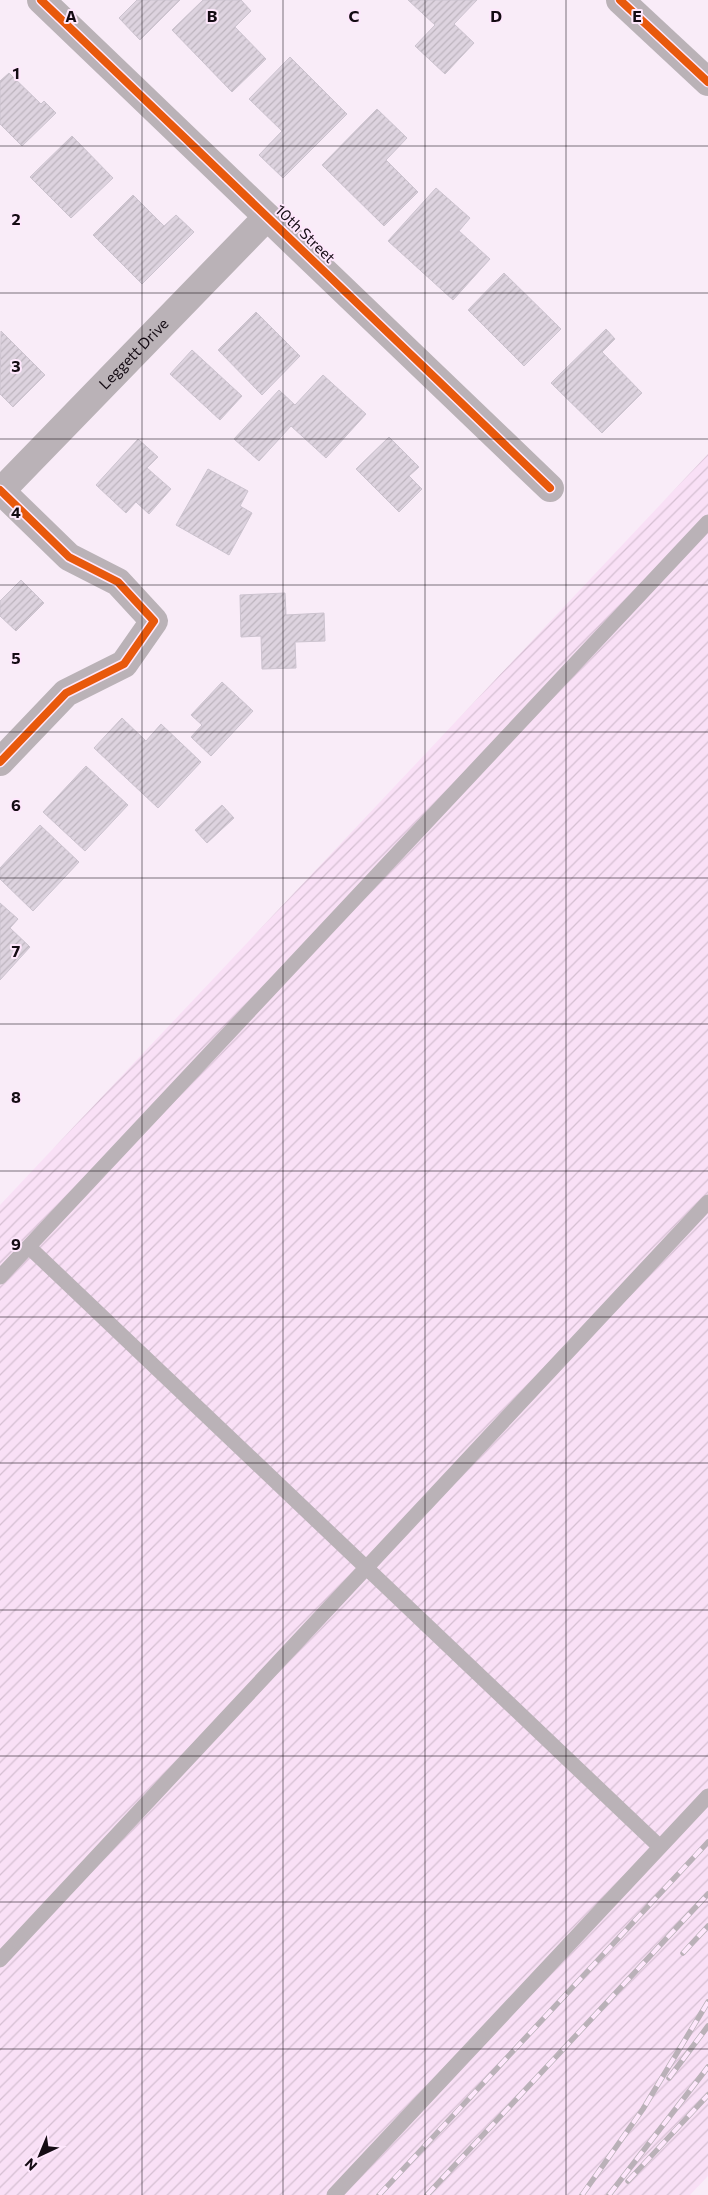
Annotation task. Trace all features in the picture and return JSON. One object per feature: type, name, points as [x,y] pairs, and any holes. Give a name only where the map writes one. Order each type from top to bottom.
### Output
[{"type":"street","name":"10th Street","points":[[41,0],[550,488]]},
{"type":"street","points":[[620,0],[708,82]]},
{"type":"street","name":"Leggett Drive","points":[[0,490],[267,217]]},
{"type":"street","points":[[0,490],[69,557],[118,582],[154,621],[124,664],[66,693],[0,762]]},
{"type":"lane","points":[[0,1277],[708,522]]},
{"type":"lane","points":[[0,1960],[708,1202]]},
{"type":"lane","points":[[29,1247],[660,1846]]},
{"type":"lane","points":[[334,2195],[708,1796]]},
{"type":"shaded area","points":[[708,454],[708,2176],[690,2195],[0,2195],[0,1205]]},
{"type":"building","points":[[137,0],[180,0],[140,40],[119,18]]},
{"type":"building","points":[[203,0],[241,0],[251,11],[235,27],[266,59],[232,92],[172,30]]},
{"type":"building","points":[[408,0],[477,0],[454,24],[474,43],[445,74],[415,46],[435,25]]},
{"type":"building","points":[[290,57],[347,114],[283,178],[259,155],[282,131],[249,99]]},
{"type":"building","points":[[9,73],[41,104],[44,101],[56,113],[22,146],[0,124],[0,81]]},
{"type":"building","points":[[377,109],[407,138],[386,160],[418,192],[384,226],[322,165]]},
{"type":"building","points":[[72,136],[113,178],[71,218],[30,177]]},
{"type":"building","points":[[436,188],[470,218],[459,231],[490,259],[453,300],[388,241]]},
{"type":"building","points":[[133,195],[164,226],[176,215],[194,232],[142,284],[93,235]]},
{"type":"building","points":[[504,273],[561,329],[524,366],[468,310]]},
{"type":"building","points":[[256,312],[300,356],[262,395],[218,350]]},
{"type":"building","points":[[606,329],[615,339],[602,352],[642,393],[602,433],[551,383]]},
{"type":"building","points":[[1,331],[45,375],[13,407],[0,394]]},
{"type":"building","points":[[192,350],[242,396],[220,420],[170,374]]},
{"type":"building","points":[[323,375],[366,414],[326,458],[291,426],[259,461],[234,439],[279,390],[295,405]]},
{"type":"building","points":[[389,437],[419,467],[409,476],[422,489],[399,512],[356,469]]},
{"type":"building","points":[[138,439],[158,457],[147,468],[171,489],[149,514],[136,502],[126,513],[96,485]]},
{"type":"building","points":[[208,469],[248,491],[240,506],[252,513],[229,555],[176,525]]},
{"type":"building","points":[[21,580],[44,603],[16,631],[0,616],[0,601]]},
{"type":"building","points":[[285,593],[286,615],[324,613],[325,641],[295,642],[296,668],[262,669],[261,636],[241,637],[240,595]]},
{"type":"building","points":[[222,682],[253,711],[211,756],[191,737],[202,725],[191,715]]},
{"type":"building","points":[[122,718],[146,741],[161,724],[201,762],[158,808],[94,748]]},
{"type":"building","points":[[86,766],[128,805],[85,851],[43,812]]},
{"type":"building","points":[[222,805],[234,818],[207,843],[195,830]]},
{"type":"building","points":[[40,825],[79,862],[33,911],[0,879],[0,868]]},
{"type":"building","points":[[0,903],[18,919],[10,928],[30,947],[0,980]]},
{"type":"railway","points":[[379,2195],[708,1842]]},
{"type":"railway","points":[[427,2195],[708,1894]]},
{"type":"railway","points":[[683,1953],[708,1926]]},
{"type":"railway","points":[[582,2195],[643,2109],[708,2002]]},
{"type":"railway","points":[[669,2078],[708,2026]]},
{"type":"railway","points":[[609,2195],[708,2067]]},
{"type":"railway","points":[[628,2181],[708,2095]]},
{"type":"cycle path","points":[[41,0],[550,488]]},
{"type":"cycle path","points":[[620,0],[708,82]]},
{"type":"cycle path","points":[[0,490],[69,557],[118,582],[154,621],[124,664],[66,693],[0,762]]}]
